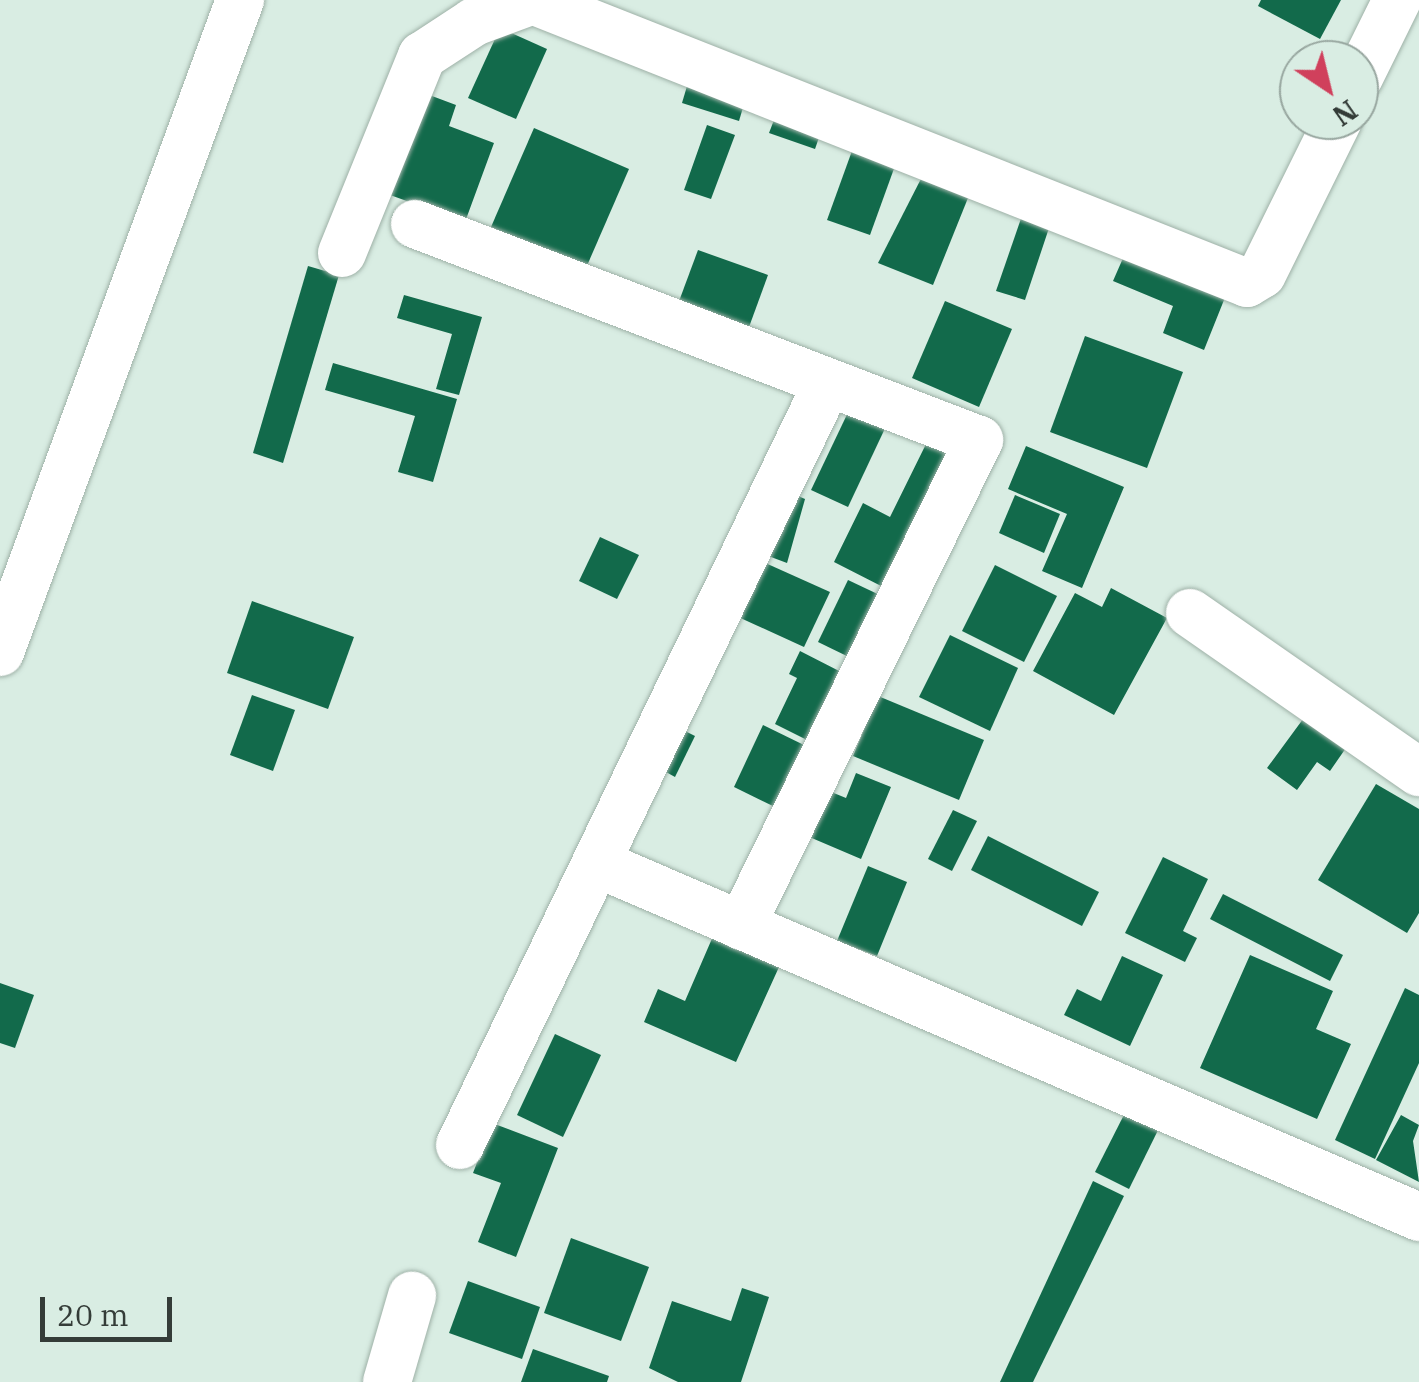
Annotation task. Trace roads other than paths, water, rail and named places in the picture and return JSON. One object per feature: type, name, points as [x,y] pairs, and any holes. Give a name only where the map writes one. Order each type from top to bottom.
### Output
[{"type":"street","points":[[0,652],[240,0]]},
{"type":"street","points":[[342,252],[422,56],[474,22],[532,0],[1247,283],[1262,274],[1328,140]]},
{"type":"street","points":[[1377,40],[1397,0]]},
{"type":"street","points":[[415,224],[561,274],[826,384],[980,440],[741,926]]},
{"type":"street","points":[[460,1145],[599,864],[826,384]]},
{"type":"street","points":[[1190,613],[1419,772]]},
{"type":"street","points":[[599,864],[1419,1216]]},
{"type":"street","points":[[386,1382],[412,1296]]}]
